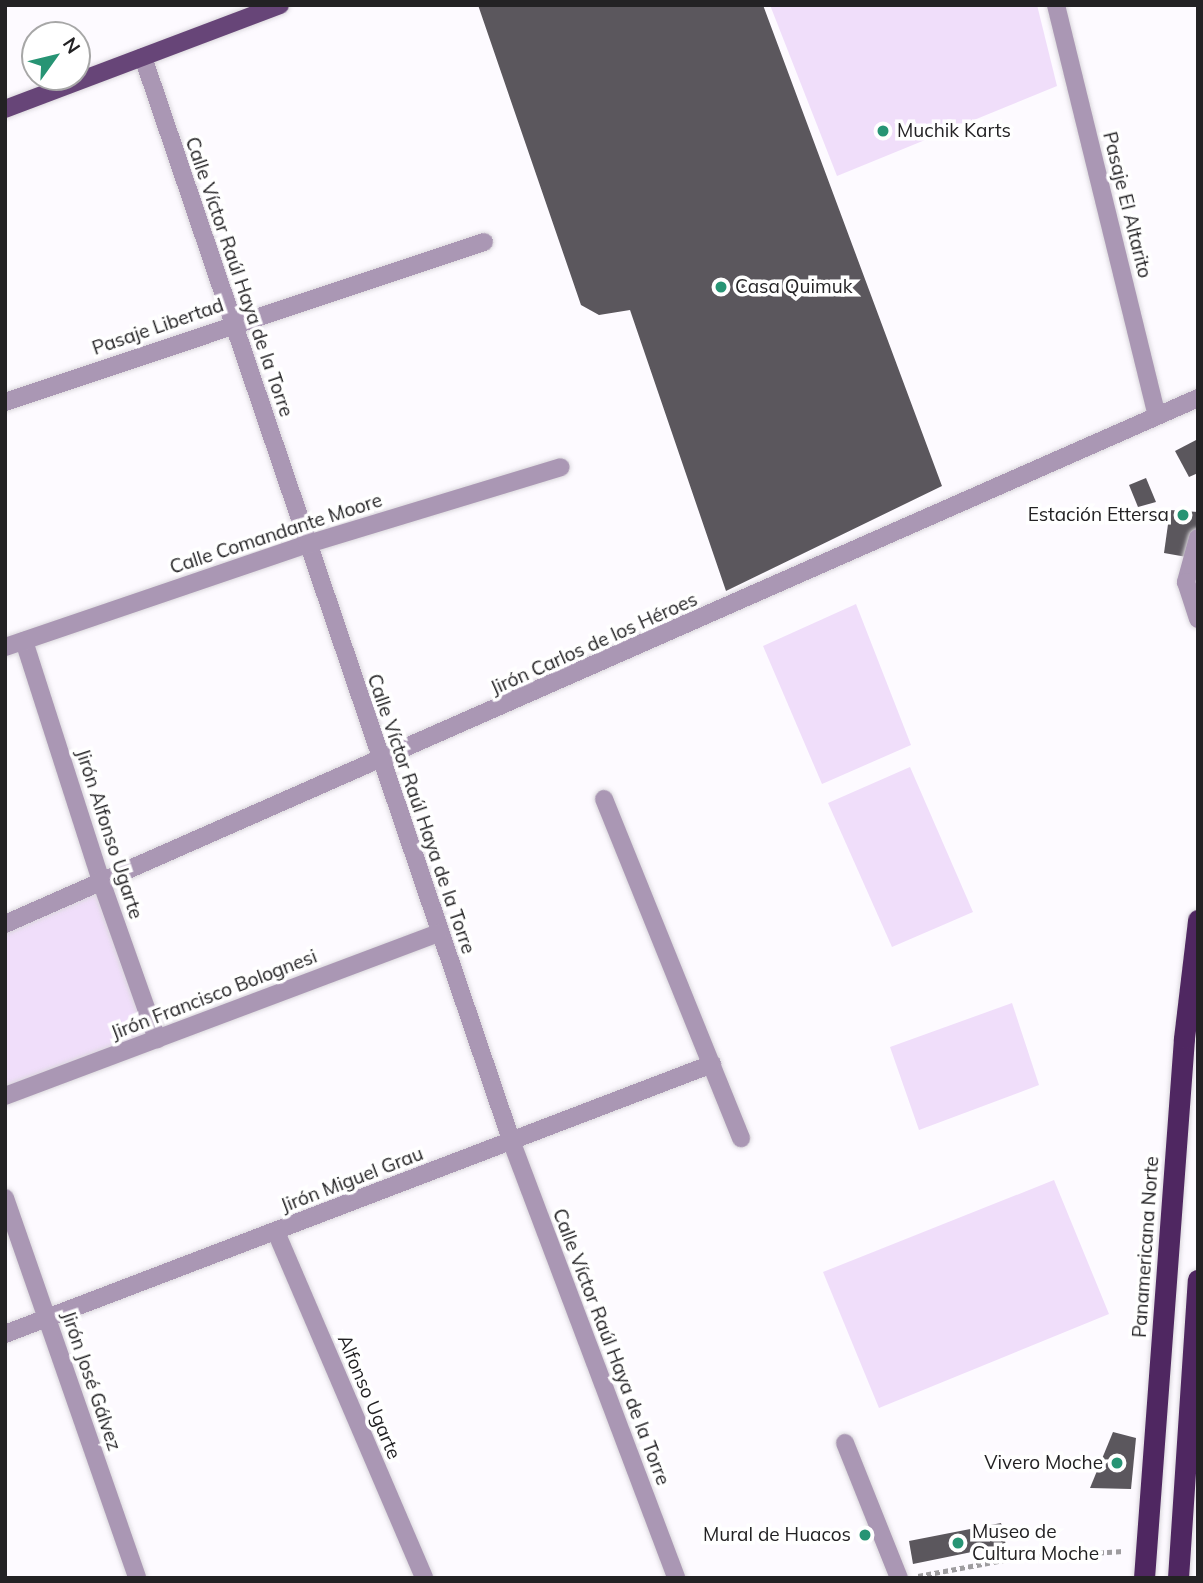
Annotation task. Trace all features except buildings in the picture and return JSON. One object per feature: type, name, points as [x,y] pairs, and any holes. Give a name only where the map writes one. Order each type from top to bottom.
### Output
[{"type":"highway","name":"Panamericana Norte","points":[[1144,1578],[1184,1038],[1198,920]]},
{"type":"highway","points":[[1178,1578],[1191,1479],[1198,1280]]},
{"type":"main road","points":[[5,109],[281,5]]},
{"type":"street","name":"Pasaje El Altarito","points":[[1056,5],[1157,415]]},
{"type":"street","name":"Calle Víctor Raúl Haya de la Torre","points":[[143,57],[438,933],[512,1143],[676,1578]]},
{"type":"street","name":"Pasaje Libertad","points":[[5,402],[484,242]]},
{"type":"street","name":"Jirón Carlos de los Héroes","points":[[5,924],[381,761],[1157,415],[1196,402]]},
{"type":"street","name":"Calle Comandante Moore","points":[[5,647],[307,544],[561,467]]},
{"type":"street","points":[[1198,538],[1186,582],[1198,619]]},
{"type":"street","name":"Jirón Alfonso Ugarte","points":[[24,641],[101,881],[157,1039]]},
{"type":"street","points":[[604,799],[741,1138]]},
{"type":"street","name":"Jirón Francisco Bolognesi","points":[[5,1096],[438,933]]},
{"type":"street","name":"Jirón Miguel Grau","points":[[5,1334],[512,1143],[712,1064]]},
{"type":"street","name":"Jirón José Gálvez","points":[[5,1198],[137,1578]]},
{"type":"street","name":"Alfonso Ugarte","points":[[276,1232],[424,1578]]},
{"type":"street","points":[[845,1443],[899,1578]]},
{"type":"path","points":[[908,1578],[1014,1558],[1146,1549]]},
{"type":"shaded area","name":"Muchik Karts","points":[[770,5],[1037,5],[1057,86],[837,176]]},
{"type":"shaded area","points":[[856,604],[911,745],[822,784],[763,646]]},
{"type":"shaded area","points":[[910,767],[973,912],[892,947],[828,803]]},
{"type":"shaded area","points":[[98,889],[149,1037],[5,1091],[5,929]]},
{"type":"shaded area","points":[[1012,1003],[1039,1085],[919,1130],[890,1047]]},
{"type":"shaded area","points":[[1054,1180],[1109,1314],[879,1408],[823,1272]]},
{"type":"place","name":"Muchik Karts","points":[[883,131]]},
{"type":"place","name":"Casa Quimuk","points":[[721,287]]},
{"type":"place","name":"Estación Ettersa","points":[[1183,515]]},
{"type":"place","name":"Vivero Moche","points":[[1117,1463]]},
{"type":"place","name":"Mural de Huacos","points":[[865,1535]]},
{"type":"place","name":"Museo de Cultura Moche","points":[[958,1543]]}]
